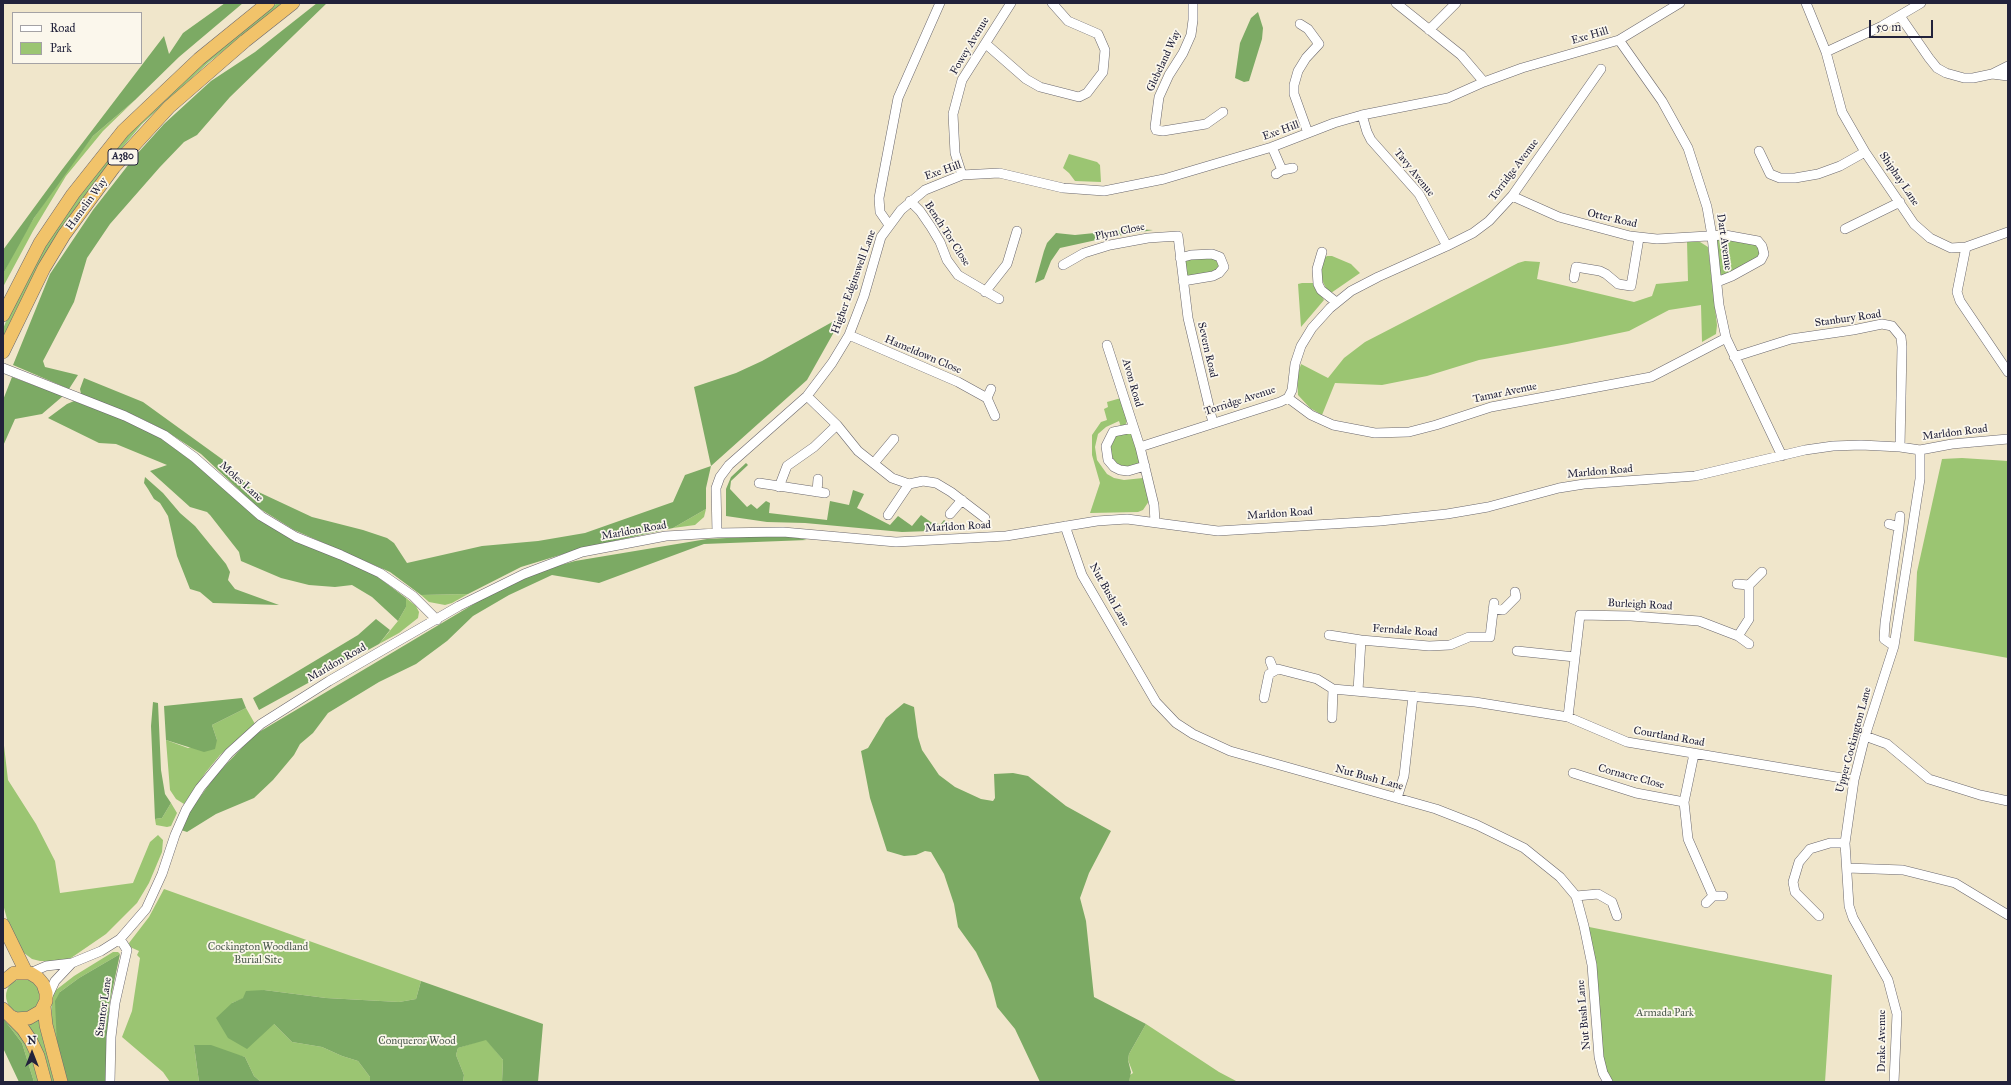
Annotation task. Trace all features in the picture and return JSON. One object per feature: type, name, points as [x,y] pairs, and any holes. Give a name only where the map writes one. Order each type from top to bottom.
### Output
[{"type":"highway","name":"Hamelin Way","points":[[3,315],[40,243],[81,183],[123,131],[199,59],[268,3]]},
{"type":"highway","name":"Hamelin Way","points":[[3,352],[44,268],[64,235],[114,167],[169,107],[245,41],[293,3]]},
{"type":"highway","points":[[3,925],[28,973]]},
{"type":"highway","points":[[3,982],[14,973],[28,973],[38,978],[44,984],[46,993],[46,1025],[61,1082]]},
{"type":"highway","points":[[7,1013],[23,1020],[36,1015],[45,1003]]},
{"type":"highway","points":[[7,1013],[23,1029],[31,1041],[38,1056],[45,1082]]},
{"type":"street","name":"Higher Edginswell Lane","points":[[716,533],[715,501],[716,488],[720,477],[729,465],[807,396],[832,363],[849,335],[864,296],[876,250],[889,225],[880,212],[879,198],[898,98],[940,3]]},
{"type":"street","name":"Fowey Avenue","points":[[962,175],[955,153],[953,114],[962,80],[1011,3]]},
{"type":"street","points":[[986,44],[1031,82],[1040,87],[1080,97],[1086,93],[1103,72],[1106,50],[1098,34],[1068,21],[1052,3]]},
{"type":"street","name":"Glebeland Way","points":[[1193,3],[1191,35],[1183,53],[1169,75],[1160,96],[1155,127],[1156,130],[1163,131],[1206,124],[1223,112]]},
{"type":"street","points":[[1396,3],[1461,55],[1484,82]]},
{"type":"street","points":[[1429,30],[1456,3]]},
{"type":"street","name":"Exe Hill","points":[[889,225],[910,201],[925,190],[962,175],[999,173],[1063,188],[1104,191],[1164,180],[1272,147],[1362,115],[1448,98],[1484,82],[1522,68],[1619,40],[1680,3]]},
{"type":"street","name":"Shiphay Lane","points":[[1806,3],[1826,52],[1842,112],[1865,152],[1914,224],[1930,238],[1950,248],[1966,247],[2008,232]]},
{"type":"street","points":[[1826,52],[1900,16],[1921,3]]},
{"type":"street","points":[[1900,16],[1919,46],[1937,68],[1946,73],[1964,78],[1973,78],[1992,74],[2008,66]]},
{"type":"street","points":[[1300,24],[1308,30],[1319,44],[1306,58],[1298,71],[1294,85],[1294,94],[1308,133]]},
{"type":"street","name":"Dart Avenue","points":[[1619,40],[1662,101],[1688,148],[1707,207],[1712,236],[1719,305],[1726,338],[1782,456]]},
{"type":"street","name":"Torridge Avenue","points":[[1140,448],[1280,402],[1288,398],[1292,390],[1295,364],[1301,346],[1312,328],[1336,302],[1378,277],[1473,233],[1488,221],[1512,196],[1601,69]]},
{"type":"street","points":[[1992,74],[2008,76]]},
{"type":"street","name":"Tavy Avenue","points":[[1362,115],[1367,132],[1372,140],[1418,194],[1447,246]]},
{"type":"street","points":[[1272,147],[1279,172],[1293,168]]},
{"type":"street","points":[[1759,151],[1770,174],[1780,178],[1795,178],[1818,174],[1840,166],[1865,152]]},
{"type":"street","name":"Otter Road","points":[[1512,196],[1559,217],[1586,226],[1639,238],[1725,236],[1758,241],[1762,246],[1764,254],[1761,260],[1732,276],[1717,282]]},
{"type":"street","name":"Bench Tor Close","points":[[910,201],[920,211],[931,227],[940,242],[947,260],[958,275],[999,299]]},
{"type":"street","points":[[1845,229],[1900,202]]},
{"type":"street","points":[[985,292],[1007,264],[1017,231]]},
{"type":"street","name":"Severn Road","points":[[1178,236],[1182,281],[1188,318],[1213,423]]},
{"type":"street","name":"Plym Close","points":[[1066,260],[1110,245],[1148,238],[1178,236]]},
{"type":"street","points":[[1574,278],[1576,267],[1600,271],[1618,284],[1631,286],[1639,238]]},
{"type":"street","points":[[1966,247],[1957,292],[1960,301],[2008,372]]},
{"type":"street","points":[[1322,252],[1317,269],[1318,284],[1321,290],[1336,302]]},
{"type":"street","points":[[1180,258],[1191,255],[1212,254],[1220,257],[1224,267],[1219,273],[1213,276],[1182,281]]},
{"type":"street","name":"Stanbury Road","points":[[1734,357],[1791,339],[1853,330],[1882,324],[1892,326],[1901,337],[1902,347],[1900,447]]},
{"type":"street","name":"Hameldown Close","points":[[849,335],[958,382],[987,398]]},
{"type":"street","name":"Tamar Avenue","points":[[1288,398],[1311,415],[1333,425],[1375,433],[1409,432],[1491,407],[1651,377],[1726,338]]},
{"type":"street","name":"Avon Road","points":[[1108,345],[1145,466],[1154,505],[1155,522]]},
{"type":"street","name":"Moles Lane","points":[[3,368],[125,416],[164,435],[194,457],[261,516],[296,537],[380,573],[413,596],[437,620]]},
{"type":"street","points":[[991,389],[987,398],[995,416]]},
{"type":"street","points":[[807,396],[837,424],[858,451],[892,478],[909,484],[923,481],[936,483],[962,500],[985,518]]},
{"type":"street","points":[[779,487],[787,466],[814,447],[837,424]]},
{"type":"street","points":[[1133,428],[1113,432],[1106,446],[1108,460],[1114,467],[1120,470],[1128,471],[1145,466]]},
{"type":"street","points":[[874,463],[894,438]]},
{"type":"street","name":"Marldon Road","points":[[28,973],[46,966],[72,964],[101,951],[120,939],[146,909],[158,884],[175,835],[186,810],[200,788],[229,752],[261,724],[329,681],[459,606],[524,574],[582,552],[666,536],[716,533],[783,532],[896,542],[1006,536],[1097,521],[1127,519],[1218,531],[1380,521],[1447,514],[1494,506],[1559,488],[1584,484],[1695,476],[1833,446],[1861,445],[1900,447],[1920,450],[1952,444],[2008,439]]},
{"type":"street","name":"Upper Cockington Lane","points":[[1862,935],[1853,918],[1849,906],[1844,842],[1854,780],[1865,736],[1894,646],[1920,479],[1920,450]]},
{"type":"street","points":[[759,483],[821,492],[818,479]]},
{"type":"street","points":[[888,515],[909,484]]},
{"type":"street","points":[[950,514],[962,500]]},
{"type":"street","points":[[1894,646],[1884,639],[1884,623],[1900,516]]},
{"type":"street","points":[[1889,524],[1899,527]]},
{"type":"street","name":"Nut Bush Lane","points":[[1065,526],[1082,575],[1156,702],[1176,723],[1193,734],[1230,751],[1436,809],[1477,825],[1524,848],[1560,877],[1576,896],[1584,926],[1592,965],[1599,1057],[1603,1073],[1608,1082]]},
{"type":"street","points":[[1738,636],[1749,619],[1750,585],[1762,572]]},
{"type":"street","points":[[1737,584],[1750,585]]},
{"type":"street","name":"Ferndale Road","points":[[1329,634],[1362,640],[1429,646],[1450,645],[1469,637],[1490,637],[1494,606],[1503,610],[1516,597],[1515,592]]},
{"type":"street","name":"Burleigh Road","points":[[1568,717],[1580,615],[1631,616],[1698,622],[1738,636],[1749,644]]},
{"type":"street","name":"Ferndale Road","points":[[1358,691],[1362,640]]},
{"type":"street","points":[[1517,651],[1575,657]]},
{"type":"street","points":[[1264,698],[1269,674],[1274,671],[1270,661]]},
{"type":"street","name":"Courtland Road","points":[[1274,671],[1278,669],[1317,679],[1333,689],[1475,702],[1568,717],[1627,742],[1854,780]]},
{"type":"street","points":[[1332,718],[1333,689]]},
{"type":"street","points":[[1397,798],[1404,776],[1413,696]]},
{"type":"street","points":[[1865,736],[1887,744],[1929,779],[1980,795],[2008,801]]},
{"type":"street","points":[[1694,754],[1684,802],[1688,839],[1713,896]]},
{"type":"street","name":"Cornacre Close","points":[[1573,773],[1636,793],[1684,802]]},
{"type":"street","points":[[1819,916],[1804,903],[1795,892],[1793,882],[1799,862],[1810,849],[1830,843],[1844,842]]},
{"type":"street","points":[[1847,868],[1903,870],[1955,883],[2008,915]]},
{"type":"street","points":[[1576,896],[1598,894],[1612,902],[1617,916]]},
{"type":"street","points":[[1706,903],[1713,896],[1723,896]]},
{"type":"street","name":"Drake Avenue","points":[[1862,935],[1888,980],[1896,1014],[1894,1082]]},
{"type":"street","name":"Stantor Lane","points":[[110,1082],[111,1037],[115,1003],[127,950],[120,939]]},
{"type":"street","name":"Marldon Road","points":[[45,1003],[55,981],[72,964]]},
{"type":"green space","points":[[225,3],[243,3],[179,57],[135,100],[93,136],[34,218],[3,274],[3,250],[164,36],[169,54],[183,33]]},
{"type":"green space","points":[[277,3],[285,3],[209,62],[142,124],[121,149],[100,175],[44,258],[16,310],[3,340],[3,329],[16,296],[33,262],[72,205],[119,145],[141,120],[185,79]]},
{"type":"green space","points":[[317,3],[327,3],[230,97],[197,135],[184,142],[160,167],[110,224],[87,258],[74,302],[43,361],[45,367],[78,375],[69,389],[13,365],[50,274],[93,210],[136,155],[164,124],[211,81],[255,52]]},
{"type":"green space","points":[[1258,12],[1263,28],[1262,39],[1249,81],[1244,82],[1235,78],[1240,43],[1251,18]]},
{"type":"green space","points":[[135,100],[103,131],[66,176],[33,231],[3,287],[3,274],[17,246],[62,176],[93,136]]},
{"type":"green space","points":[[1069,154],[1097,162],[1100,165],[1101,182],[1075,181],[1063,168]]},
{"type":"green space","points":[[1134,229],[1153,230],[1110,237],[1060,248],[1051,261],[1044,279],[1035,283],[1047,243],[1056,233],[1075,235]]},
{"type":"green space","points":[[1712,236],[1758,241],[1764,254],[1717,282]]},
{"type":"green space","points":[[1687,241],[1700,242],[1708,247],[1717,325],[1716,334],[1702,342],[1701,305],[1669,310],[1629,331],[1479,360],[1427,376],[1382,385],[1335,383],[1322,415],[1310,408],[1298,395],[1297,377],[1301,364],[1328,378],[1344,358],[1365,342],[1518,263],[1525,261],[1540,262],[1537,279],[1634,302],[1652,296],[1656,284],[1688,281]]},
{"type":"green space","points":[[1327,256],[1332,256],[1351,264],[1360,273],[1331,293],[1327,290],[1320,276],[1323,259]]},
{"type":"green space","points":[[1220,257],[1219,273],[1183,281],[1180,258]]},
{"type":"green space","points":[[1313,283],[1324,300],[1301,327],[1298,284]]},
{"type":"green space","points":[[843,316],[807,380],[711,466],[694,387],[736,373],[762,361]]},
{"type":"green space","points":[[12,377],[63,396],[42,414],[15,419],[3,446],[3,400]]},
{"type":"green space","points":[[84,378],[143,402],[226,462],[250,488],[312,517],[363,530],[387,538],[394,543],[407,563],[482,546],[538,541],[585,533],[673,502],[685,475],[711,466],[706,488],[706,509],[673,528],[583,548],[521,567],[468,594],[421,595],[390,572],[294,530],[257,507],[201,454],[166,431],[138,417],[81,394],[80,389]]},
{"type":"green space","points":[[1121,398],[1127,420],[1126,424],[1121,427],[1119,421],[1106,427],[1098,434],[1095,447],[1097,460],[1107,474],[1114,478],[1124,480],[1143,478],[1149,501],[1143,510],[1138,512],[1090,513],[1100,483],[1092,455],[1092,435],[1101,422],[1107,420],[1104,409],[1108,407],[1107,402]]},
{"type":"green space","points":[[74,401],[129,422],[159,436],[207,473],[226,491],[325,551],[378,577],[406,598],[406,607],[398,621],[372,597],[352,585],[335,587],[309,585],[281,578],[241,561],[239,552],[207,512],[190,507],[150,471],[167,465],[116,444],[99,443],[48,418],[67,404]]},
{"type":"green space","points":[[1133,428],[1145,466],[1114,467],[1108,439]]},
{"type":"green space","points":[[1962,458],[2008,461],[2008,658],[1914,641],[1917,572],[1942,459]]},
{"type":"green space","points":[[746,463],[748,465],[731,481],[730,489],[747,507],[751,504],[757,509],[766,501],[770,503],[769,513],[827,520],[830,501],[849,505],[853,490],[864,494],[857,508],[890,525],[898,516],[912,526],[921,515],[935,525],[937,523],[940,525],[944,520],[958,530],[902,532],[805,523],[767,522],[726,516],[726,489],[731,477]]},
{"type":"green space","points":[[145,477],[163,493],[180,513],[195,526],[226,564],[230,572],[228,580],[235,589],[279,605],[213,603],[200,592],[190,589],[177,556],[168,516],[160,503],[154,499],[144,483]]},
{"type":"green space","points":[[706,509],[704,517],[695,525],[673,528]]},
{"type":"green space","points":[[786,535],[807,540],[704,544],[599,583],[552,575],[509,595],[473,616],[447,641],[416,664],[379,682],[328,713],[313,733],[300,744],[294,755],[273,780],[254,798],[216,814],[187,832],[181,830],[188,813],[217,774],[254,735],[489,595],[543,570],[575,561],[707,539]]},
{"type":"green space","points":[[468,594],[452,603],[445,605],[429,602],[421,595]]},
{"type":"green space","points":[[406,598],[416,606],[419,612],[418,618],[399,633],[379,644],[398,621],[406,607]]},
{"type":"green space","points":[[376,619],[390,630],[379,644],[259,710],[253,698],[358,635]]},
{"type":"green space","points":[[242,698],[246,708],[212,725],[217,740],[215,749],[204,752],[166,740],[164,706]]},
{"type":"green space","points":[[153,702],[158,703],[161,770],[165,794],[171,803],[162,818],[155,819],[151,726]]},
{"type":"green space","points":[[904,703],[914,707],[918,737],[922,750],[939,775],[955,787],[981,799],[993,801],[995,798],[994,774],[1013,773],[1028,776],[1066,806],[1111,831],[1089,873],[1080,898],[1086,921],[1094,997],[1146,1024],[1129,1054],[1128,1060],[1131,1072],[1129,1082],[1040,1082],[1015,1029],[997,1007],[991,983],[976,952],[958,927],[954,904],[944,874],[931,852],[925,851],[916,855],[904,856],[887,851],[870,798],[861,751],[868,748],[886,718]]},
{"type":"green space","points":[[246,708],[255,724],[220,755],[206,772],[184,804],[176,799],[170,790],[166,740],[188,748],[217,740],[212,725]]},
{"type":"green space","points":[[3,737],[8,780],[36,824],[55,861],[60,893],[133,883],[150,842],[158,835],[163,840],[162,852],[149,883],[137,903],[106,934],[71,958],[60,961],[40,961],[32,959],[18,946],[8,923],[3,904]]},
{"type":"green space","points":[[171,803],[177,813],[171,826],[167,827],[156,825],[155,819],[162,818]]},
{"type":"green space","name":"Cockington Woodland Burial Site","points":[[164,889],[421,981],[416,999],[399,1002],[326,998],[264,990],[232,1003],[274,1024],[292,1042],[322,1047],[358,1061],[370,1077],[370,1082],[261,1082],[254,1076],[245,1057],[194,1045],[199,1082],[170,1082],[163,1072],[122,1037],[132,1011],[140,958],[137,955],[139,951],[130,947],[129,943],[149,917]]},
{"type":"green space","name":"Armada Park","points":[[1584,926],[1832,975],[1825,1082],[1608,1082],[1603,1073]]},
{"type":"green space","points":[[113,952],[118,952],[120,954],[79,978],[60,992],[57,1046],[51,1019],[52,995],[74,976]]},
{"type":"green space","points":[[120,954],[109,1006],[107,1082],[66,1082],[57,1046],[55,1001],[60,992],[79,978]]},
{"type":"green space","points":[[20,979],[26,979],[30,980],[37,986],[40,996],[39,1003],[33,1010],[26,1013],[20,1013],[16,1012],[9,1006],[6,999],[6,993],[7,989],[13,982]]},
{"type":"green space","name":"Conqueror Wood","points":[[421,981],[543,1024],[538,1082],[502,1082],[503,1060],[486,1040],[458,1048],[456,1055],[464,1075],[463,1082],[370,1082],[370,1077],[358,1061],[322,1047],[292,1042],[274,1024],[247,1049],[228,1038],[216,1018],[232,1003],[243,998],[246,991],[264,990],[326,998],[399,1002],[416,999]]},
{"type":"green space","points":[[38,1014],[55,1082],[48,1082],[33,1033],[25,1020]]},
{"type":"green space","points":[[3,1018],[16,1026],[32,1054],[39,1082],[34,1082],[22,1043]]},
{"type":"green space","points":[[3,1018],[22,1043],[34,1082],[19,1082],[3,1048]]},
{"type":"green space","points":[[1146,1024],[1219,1072],[1238,1082],[1129,1082],[1130,1075],[1133,1073],[1128,1060],[1129,1054]]},
{"type":"green space","points":[[486,1039],[503,1060],[502,1082],[463,1082],[464,1075],[456,1055],[458,1048]]},
{"type":"green space","points":[[194,1045],[211,1045],[245,1057],[254,1076],[261,1082],[199,1082]]}]
